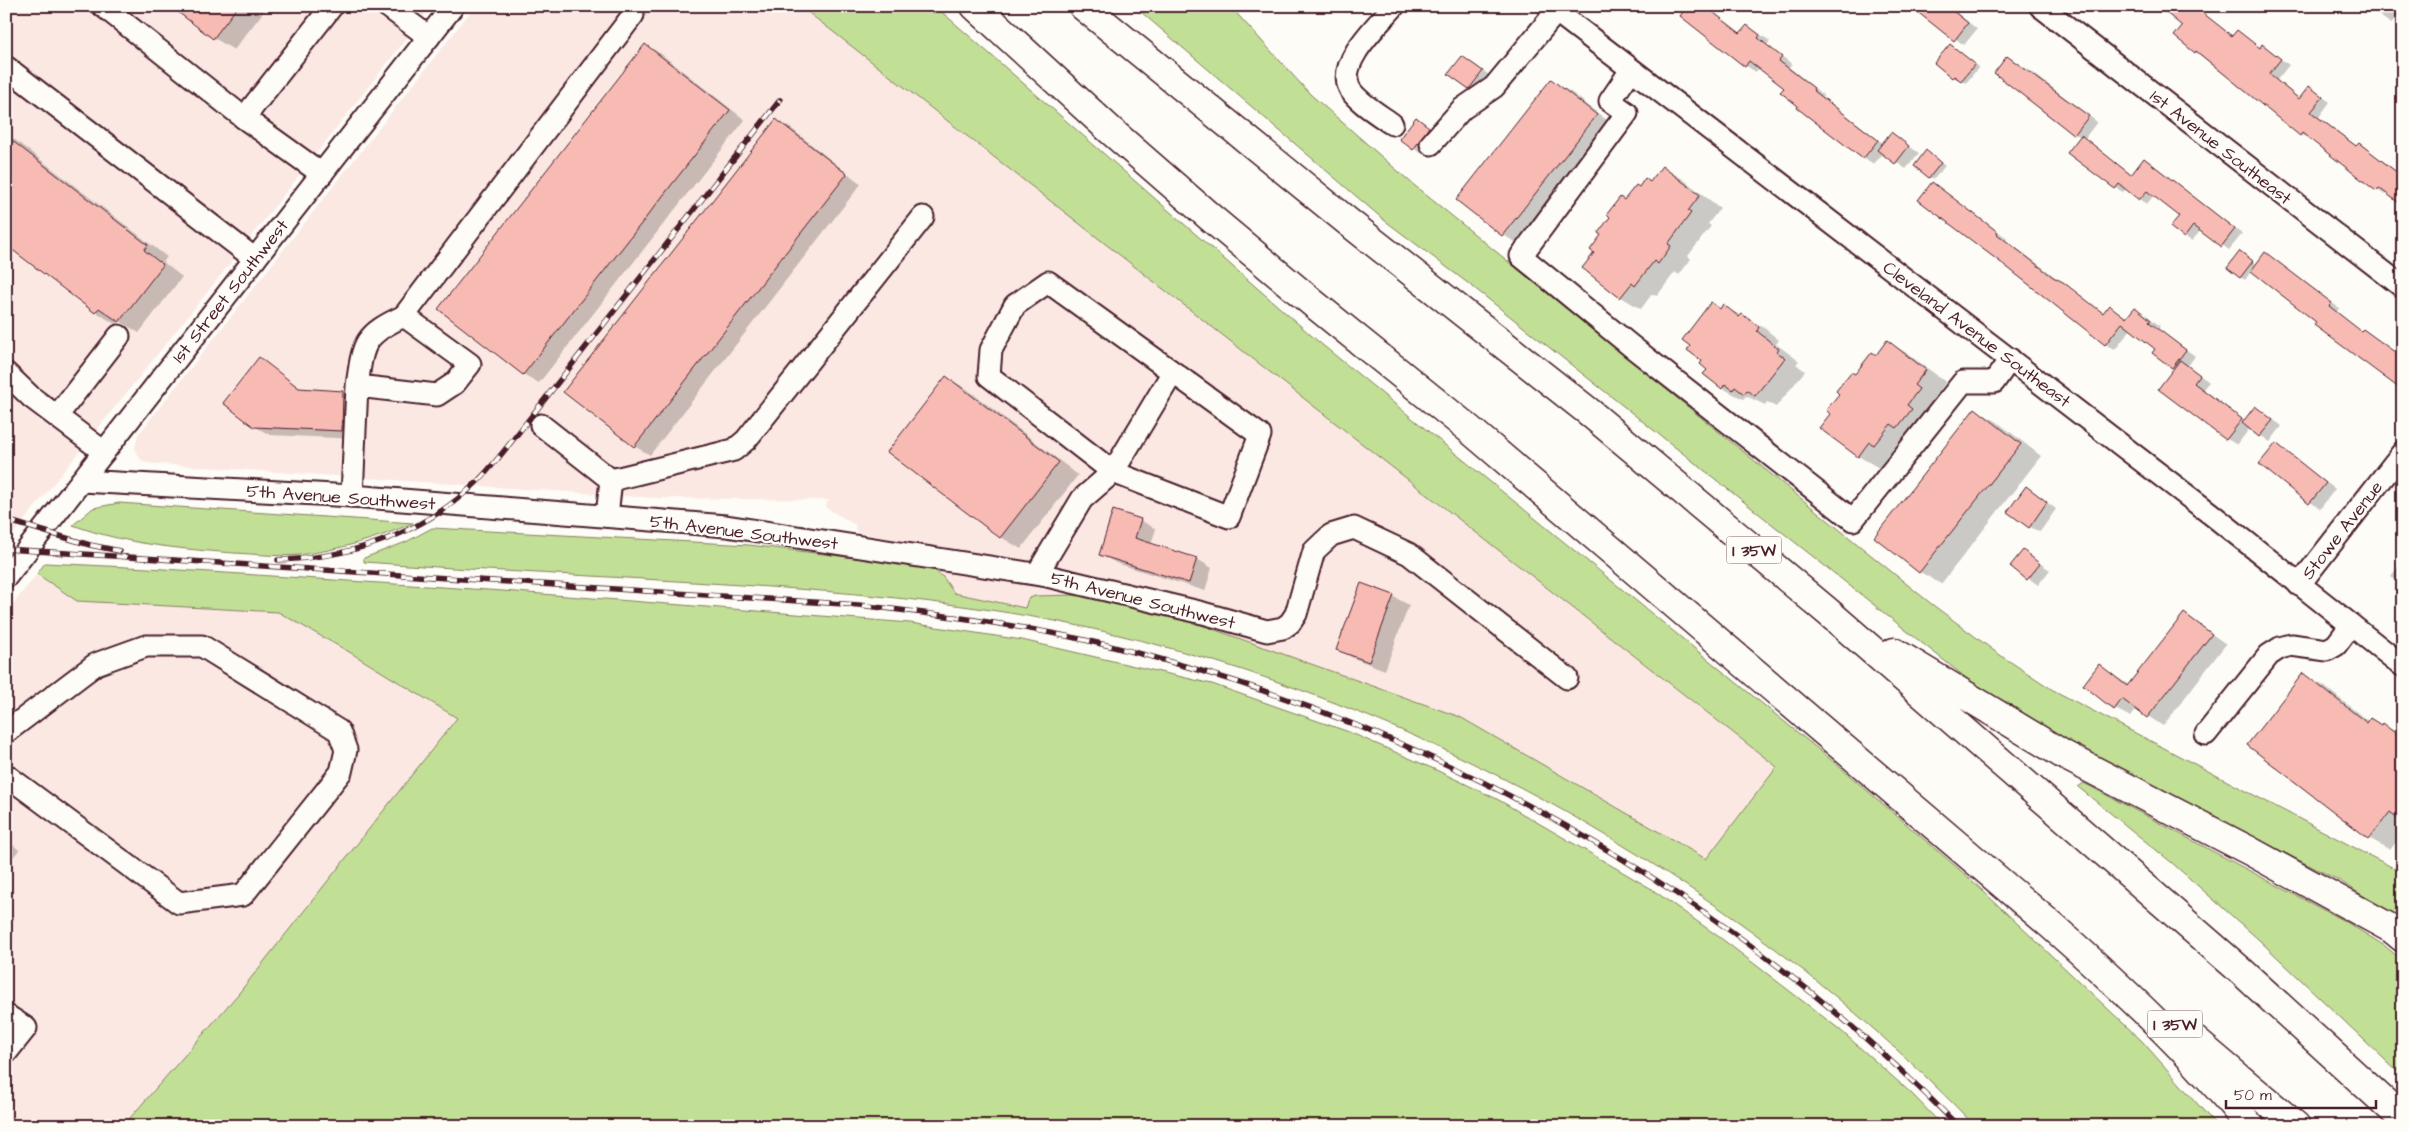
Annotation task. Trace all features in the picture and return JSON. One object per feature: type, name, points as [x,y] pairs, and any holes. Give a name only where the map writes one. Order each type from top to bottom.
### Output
[{"type":"highway","name":"I 35W","points":[[975,6],[1110,130],[1211,218],[1468,429],[2052,926],[2214,1055],[2296,1126]]},
{"type":"highway","name":"I 35W","points":[[1083,6],[1347,221],[1589,412],[1828,612],[2240,970],[2403,1119]]},
{"type":"highway","points":[[1828,612],[2064,756],[2318,887],[2392,929],[2403,938]]},
{"type":"highway","points":[[2052,926],[2117,984],[2180,1046],[2250,1126]]},
{"type":"street","points":[[103,6],[244,118],[322,174]]},
{"type":"street","points":[[244,118],[332,6]]},
{"type":"street","points":[[387,6],[429,37]]},
{"type":"street","name":"1st Street Southwest","points":[[6,577],[453,6]]},
{"type":"street","points":[[352,496],[356,386],[361,360],[369,337],[386,324],[404,316],[633,15],[632,6]]},
{"type":"street","points":[[1392,124],[1361,101],[1349,87],[1347,71],[1354,54],[1394,6]]},
{"type":"street","name":"1st Avenue Southeast","points":[[2040,6],[2403,287]]},
{"type":"street","points":[[1431,144],[1462,109],[1494,87],[1552,9]]},
{"type":"street","name":"Cleveland Avenue Southeast","points":[[1552,9],[2212,514],[2403,666]]},
{"type":"street","points":[[6,67],[255,259]]},
{"type":"street","points":[[1631,70],[1610,101],[1627,113],[1521,256],[1853,520],[1963,382],[1994,382],[2010,359]]},
{"type":"street","points":[[612,480],[734,450],[746,440],[923,217]]},
{"type":"street","points":[[1048,282],[1260,435],[1228,517],[1113,472],[989,376],[992,350],[1015,305],[1048,282]]},
{"type":"street","points":[[356,386],[437,395],[455,383],[470,364],[404,316]]},
{"type":"street","points":[[56,416],[119,336]]},
{"type":"street","points":[[1037,574],[1082,499],[1113,472],[1173,372]]},
{"type":"street","points":[[6,373],[32,397],[104,452]]},
{"type":"street","points":[[541,425],[612,480]]},
{"type":"street","name":"Stowe Avenue","points":[[2299,585],[2403,452]]},
{"type":"street","points":[[607,516],[612,480]]},
{"type":"street","name":"5th Avenue Southwest","points":[[81,481],[352,496],[726,526],[1037,574],[1203,613],[1253,628],[1277,630],[1290,623],[1298,610],[1314,551],[1331,535],[1354,528],[1409,554],[1567,678]]},
{"type":"street","points":[[2206,734],[2269,655],[2280,648],[2291,645],[2327,650],[2336,645],[2350,625]]},
{"type":"street","points":[[6,732],[96,664],[146,646],[202,646],[339,731],[346,750],[341,772],[244,895],[179,903],[6,776]]},
{"type":"street","points":[[6,1015],[26,1028],[6,1053]]},
{"type":"shaded area","points":[[6,6],[432,6],[217,280],[6,543]]},
{"type":"shaded area","points":[[475,6],[800,6],[1778,768],[1706,859],[1460,717],[1076,595],[1057,596],[1026,608],[954,593],[943,577],[883,561],[886,538],[856,532],[855,525],[825,507],[829,500],[654,498],[146,463],[140,459],[135,448],[138,435]]},
{"type":"shaded area","points":[[37,574],[77,601],[278,612],[351,653],[457,718],[239,993],[123,1126],[6,1126],[6,613]]},
{"type":"green space","points":[[800,6],[935,6],[1320,343],[1835,763],[1967,876],[2142,1041],[2217,1126],[1975,1126],[1880,1035],[1777,950],[1667,873],[1551,804],[1430,743],[1305,692],[1178,650],[1050,620],[888,597],[680,581],[364,562],[364,558],[406,542],[432,528],[749,545],[930,567],[943,577],[954,593],[1025,608],[1028,599],[1035,596],[1076,595],[1135,607],[1193,622],[1460,717],[1706,859],[1777,767]]},
{"type":"green space","points":[[1134,6],[1230,6],[1310,94],[1415,186],[1929,602],[1997,653],[2053,690],[2403,873],[2403,921],[2340,881],[2056,737],[1980,689],[1473,287],[1384,220]]},
{"type":"green space","points":[[119,503],[413,523],[343,547],[314,553],[283,556],[152,545],[112,537],[73,525],[93,508]]},
{"type":"green space","points":[[45,563],[503,591],[910,623],[1022,640],[1212,684],[1349,732],[1434,769],[1497,799],[1650,888],[1722,939],[1839,1029],[1911,1093],[1943,1126],[123,1126],[239,993],[457,718],[351,653],[278,612],[77,601],[37,574]]},
{"type":"green space","points":[[2084,783],[2348,923],[2385,946],[2403,961],[2403,1077],[2258,939],[2171,862],[2078,787]]},
{"type":"building","points":[[170,6],[238,6],[213,39]]},
{"type":"building","points":[[1687,6],[1705,6],[1740,33],[1747,25],[1760,35],[1758,38],[1782,57],[1779,61],[1878,140],[1863,159],[1797,108],[1798,106],[1780,92],[1784,88],[1749,61],[1745,67],[1680,16]]},
{"type":"building","points":[[1910,6],[1947,6],[1968,23],[1954,41]]},
{"type":"building","points":[[2158,6],[2194,6],[2232,36],[2237,30],[2260,48],[2262,44],[2281,59],[2269,74],[2299,99],[2309,86],[2323,97],[2311,112],[2356,146],[2359,143],[2403,177],[2403,206],[2379,188],[2376,191],[2302,133],[2300,136],[2196,51],[2195,53],[2174,36],[2182,26]]},
{"type":"building","points":[[645,44],[730,110],[523,375],[438,309]]},
{"type":"building","points":[[1950,44],[1975,64],[1961,81],[1954,76],[1952,78],[1934,63]]},
{"type":"building","points":[[1462,56],[1483,71],[1469,89],[1448,74]]},
{"type":"building","points":[[2007,56],[2089,116],[2074,135],[1994,73]]},
{"type":"building","points":[[1551,79],[1597,115],[1502,236],[1456,200]]},
{"type":"building","points":[[1416,117],[1429,127],[1413,150],[1399,139]]},
{"type":"building","points":[[776,119],[847,174],[634,447],[563,392]]},
{"type":"building","points":[[1891,132],[1909,146],[1895,164],[1877,150]]},
{"type":"building","points":[[2081,135],[2131,175],[2144,158],[2235,229],[2221,247],[2193,226],[2184,238],[2170,227],[2179,216],[2147,191],[2139,200],[2119,184],[2115,189],[2067,153]]},
{"type":"building","points":[[6,136],[148,245],[144,250],[163,265],[119,322],[99,308],[95,313],[6,245]]},
{"type":"building","points":[[1926,150],[1941,163],[1929,178],[1914,166]]},
{"type":"building","points":[[1662,166],[1700,195],[1688,211],[1691,213],[1668,244],[1671,246],[1658,264],[1654,261],[1635,286],[1632,283],[1620,298],[1582,268],[1594,253],[1590,250],[1601,235],[1598,233],[1610,217],[1607,214],[1620,197],[1624,200],[1636,185],[1639,187],[1645,178],[1650,182]]},
{"type":"building","points":[[1932,182],[2053,277],[2063,282],[2103,313],[2109,305],[2126,318],[2135,307],[2151,320],[2149,322],[2186,350],[2172,368],[2152,353],[2155,349],[2122,323],[2105,345],[1918,200]]},
{"type":"building","points":[[2240,251],[2253,261],[2240,278],[2227,268]]},
{"type":"building","points":[[2265,252],[2332,303],[2329,306],[2361,331],[2363,329],[2403,358],[2403,391],[2314,325],[2316,322],[2251,271]]},
{"type":"building","points":[[1711,302],[1720,309],[1723,304],[1739,317],[1742,314],[1759,327],[1757,331],[1779,349],[1777,352],[1785,358],[1755,396],[1747,390],[1744,394],[1735,387],[1733,390],[1725,384],[1722,389],[1703,374],[1707,370],[1700,364],[1702,361],[1687,350],[1690,346],[1682,340]]},
{"type":"building","points":[[1887,340],[1926,370],[1914,385],[1919,389],[1907,405],[1912,409],[1897,428],[1891,424],[1874,445],[1869,442],[1858,457],[1819,428],[1830,414],[1826,410],[1839,394],[1836,391],[1851,372],[1855,374],[1872,352],[1876,355]]},
{"type":"building","points":[[259,357],[299,388],[343,391],[342,431],[254,427],[223,403]]},
{"type":"building","points":[[2180,360],[2200,375],[2194,383],[2242,419],[2226,440],[2158,389]]},
{"type":"building","points":[[946,376],[1059,462],[1000,538],[887,452]]},
{"type":"building","points":[[2255,406],[2273,420],[2259,437],[2242,423]]},
{"type":"building","points":[[1975,408],[2021,444],[1919,573],[1874,537]]},
{"type":"building","points":[[2276,443],[2326,483],[2309,504],[2259,464]]},
{"type":"building","points":[[2026,486],[2047,502],[2029,528],[2007,512]]},
{"type":"building","points":[[1113,510],[1141,519],[1135,538],[1197,558],[1189,583],[1099,555]]},
{"type":"building","points":[[2023,550],[2040,564],[2027,580],[2010,566]]},
{"type":"building","points":[[1361,583],[1394,595],[1369,662],[1336,650]]},
{"type":"building","points":[[2184,613],[2212,634],[2147,718],[2122,699],[2114,710],[2083,685],[2099,664],[2127,686]]},
{"type":"building","points":[[2303,673],[2367,723],[2370,718],[2381,725],[2382,723],[2403,739],[2403,822],[2390,812],[2369,839],[2247,745]]},
{"type":"railway","points":[[278,560],[329,555],[378,542],[402,533],[447,507],[473,486],[489,470],[780,100]]},
{"type":"railway","points":[[6,520],[90,545],[120,551]]},
{"type":"railway","points":[[6,549],[859,605],[1014,626],[1075,638],[1226,678],[1342,720],[1456,769],[1566,826],[1671,890],[1772,962],[1868,1040],[1958,1126]]}]
